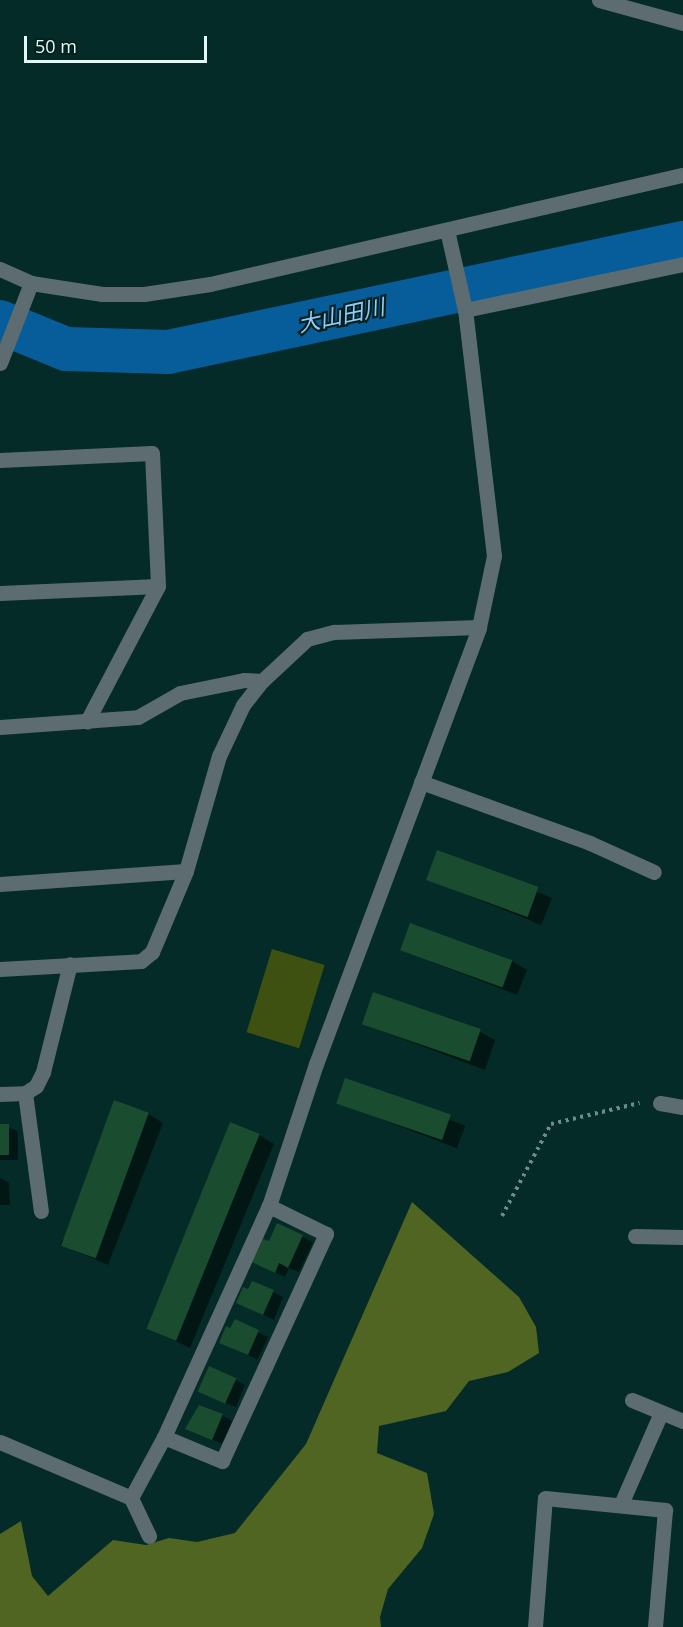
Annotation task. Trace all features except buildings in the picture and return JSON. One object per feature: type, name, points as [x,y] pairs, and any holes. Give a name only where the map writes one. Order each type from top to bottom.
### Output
[{"type":"street","points":[[599,0],[683,23]]},
{"type":"street","points":[[0,269],[31,283],[102,294],[144,294],[210,284],[449,236],[683,175]]},
{"type":"street","points":[[130,1498],[164,1437],[269,1206],[316,1064],[479,627],[494,556],[464,305],[449,236]]},
{"type":"street","points":[[464,305],[683,264]]},
{"type":"street","points":[[0,363],[31,283]]},
{"type":"street","points":[[0,460],[152,453],[158,586],[87,721]]},
{"type":"street","points":[[0,593],[158,586]]},
{"type":"street","points":[[0,969],[141,961],[152,952],[186,871],[219,756],[243,705],[262,681],[307,639],[334,632],[479,627]]},
{"type":"street","points":[[0,727],[138,717],[180,693],[244,680],[262,681]]},
{"type":"street","points":[[421,782],[590,843],[654,872]]},
{"type":"street","points":[[0,884],[186,871]]},
{"type":"street","points":[[0,1094],[25,1093],[36,1086],[43,1072],[70,964]]},
{"type":"street","points":[[25,1093],[41,1211]]},
{"type":"street","points":[[660,1103],[683,1107]]},
{"type":"street","points":[[164,1437],[222,1461],[326,1234],[269,1206]]},
{"type":"street","points":[[635,1236],[683,1238]]},
{"type":"street","points":[[632,1401],[683,1421]]},
{"type":"street","points":[[621,1504],[661,1413]]},
{"type":"street","points":[[0,1442],[130,1498],[149,1536]]},
{"type":"street","points":[[535,1627],[545,1498],[665,1510],[655,1627]]},
{"type":"path","points":[[502,1216],[551,1124],[629,1103],[660,1103]]},
{"type":"green space","points":[[272,949],[325,965],[299,1048],[247,1032]]},
{"type":"green space","points":[[412,1202],[519,1297],[536,1327],[539,1353],[508,1372],[469,1381],[446,1411],[379,1426],[377,1453],[427,1473],[434,1514],[422,1548],[388,1589],[380,1617],[381,1627],[0,1627],[0,1534],[21,1521],[32,1576],[48,1596],[113,1540],[146,1545],[169,1538],[197,1542],[235,1533],[306,1444]]},
{"type":"waterway","name":"大山田川","points":[[0,322],[66,349],[168,352],[683,243]]}]
